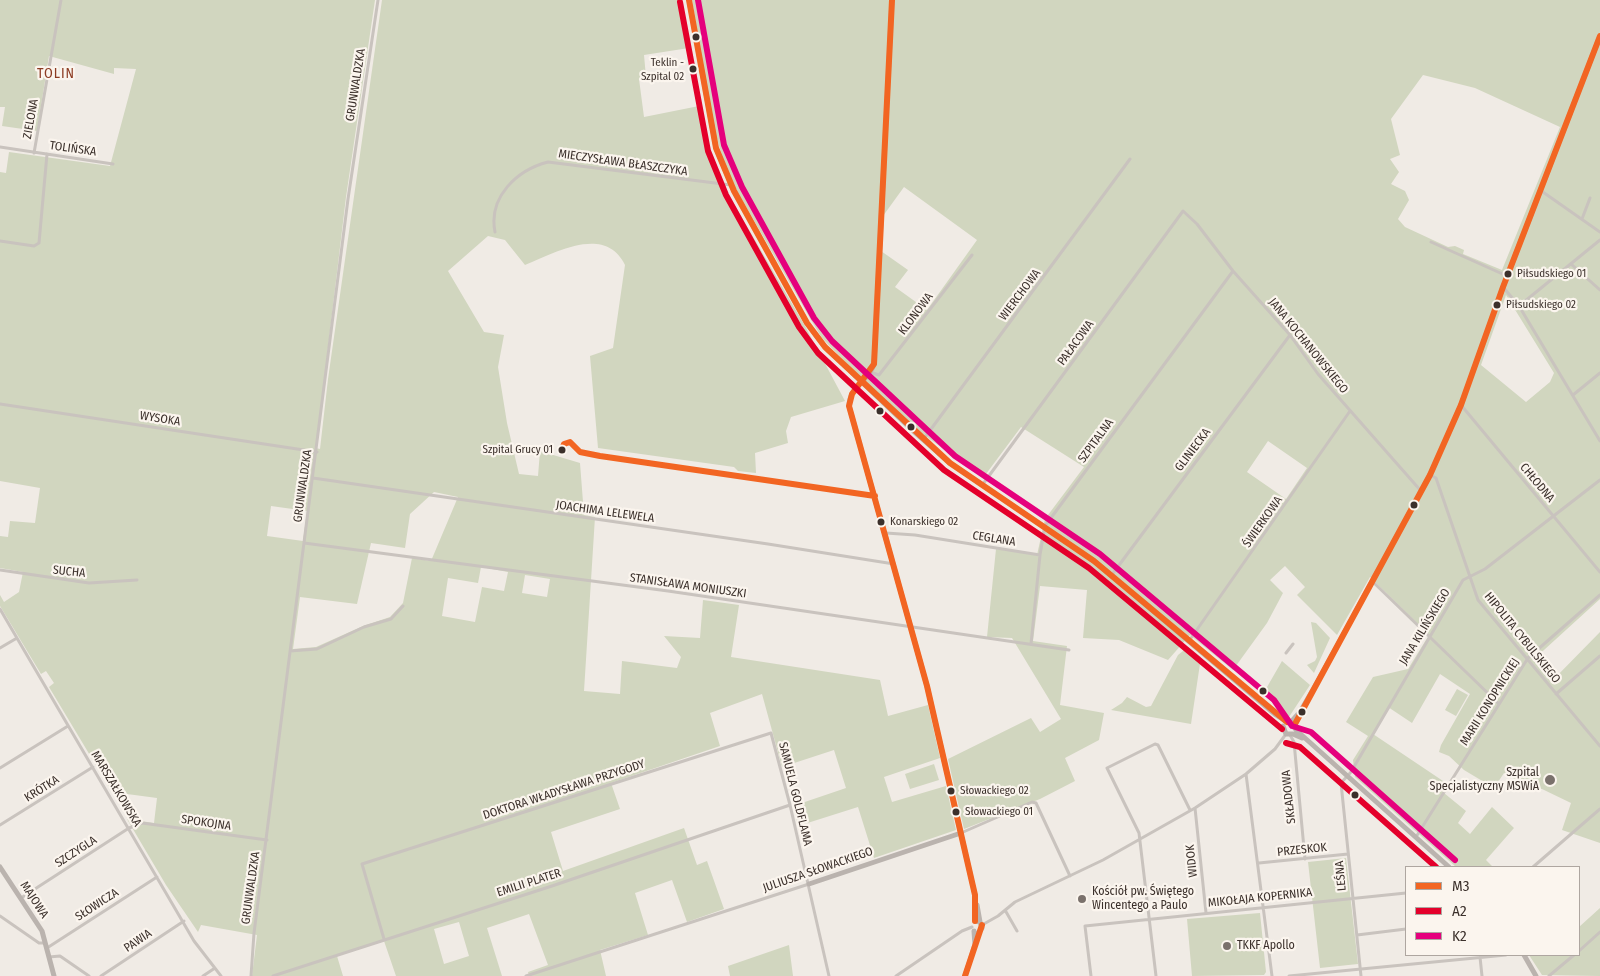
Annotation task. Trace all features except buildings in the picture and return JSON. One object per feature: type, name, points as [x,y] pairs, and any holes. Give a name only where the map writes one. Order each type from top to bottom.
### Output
[{"type":"street","name":"ZIELONA","points":[[34,153],[61,0]]},
{"type":"street","name":"GRUNWALDZKA","points":[[251,976],[348,199],[378,0]]},
{"type":"street","points":[[689,0],[716,148],[732,185],[807,323],[825,347],[923,440],[950,462],[1045,526],[1111,577],[1305,739],[1448,866]]},
{"type":"street","points":[[892,0],[874,364],[870,372],[852,392],[849,406],[912,627],[976,903],[979,923],[975,930]]},
{"type":"street","points":[[965,976],[974,945],[975,930],[979,923],[1005,910],[1015,902],[1140,841],[1195,808],[1246,774],[1275,749],[1290,728],[1430,475],[1461,405],[1540,190],[1598,50],[1600,36]]},
{"type":"street","name":"TOLIŃSKA","points":[[0,147],[113,164]]},
{"type":"street","points":[[0,241],[34,246],[38,243],[47,154]]},
{"type":"street","name":"WIERCHOWA","points":[[923,440],[1130,159]]},
{"type":"street","name":"MIECZYSŁAWA BŁASZCZYKA","points":[[495,232],[493,223],[496,209],[513,179],[534,166],[548,162],[732,185]]},
{"type":"street","points":[[1540,190],[1600,232]]},
{"type":"street","points":[[1582,219],[1590,198]]},
{"type":"street","name":"JANA KOCHANOWSKIEGO","points":[[1183,212],[1197,224],[1233,271],[1290,335],[1318,374],[1421,491]]},
{"type":"street","name":"PAŁACOWA","points":[[983,484],[1183,212]]},
{"type":"street","points":[[1519,306],[1600,240]]},
{"type":"street","points":[[1431,242],[1507,276]]},
{"type":"street","name":"KLONOWA","points":[[870,372],[879,375],[972,255]]},
{"type":"street","points":[[1571,264],[1600,290]]},
{"type":"street","name":"SZPITALNA","points":[[1032,644],[1040,555],[1045,526],[1233,271]]},
{"type":"street","points":[[1503,287],[1519,306],[1600,441]]},
{"type":"street","name":"GLINIECKA","points":[[1111,577],[1290,335]]},
{"type":"street","points":[[1573,395],[1600,373]]},
{"type":"street","name":"WYSOKA","points":[[0,404],[317,452]]},
{"type":"street","name":"CHŁODNA","points":[[1461,405],[1600,572]]},
{"type":"street","name":"ŚWIERKOWA","points":[[1189,642],[1350,411]]},
{"type":"street","points":[[600,456],[875,496]]},
{"type":"street","name":"HIPOLITA CYBULSKIEGO","points":[[1430,475],[1436,478],[1478,600],[1600,746]]},
{"type":"street","name":"JOACHIMA LELEWELA","points":[[313,478],[894,564]]},
{"type":"street","name":"JANA KILIŃSKIEGO","points":[[1347,777],[1463,580],[1485,569],[1600,480]]},
{"type":"street","name":"CEGLANA","points":[[886,533],[915,535],[1040,555]]},
{"type":"street","name":"STANISŁAWA MONIUSZKI","points":[[304,543],[481,565],[1069,650]]},
{"type":"street","name":"SUCHA","points":[[0,570],[89,583],[137,580]]},
{"type":"street","points":[[1372,581],[1499,704]]},
{"type":"street","name":"MARII KONOPNICKIEJ","points":[[1416,838],[1528,658],[1600,595]]},
{"type":"street","points":[[290,652],[317,649],[364,627],[391,620],[403,606]]},
{"type":"street","name":"MARSZAŁKOWSKA","points":[[0,609],[194,941],[221,976]]},
{"type":"street","points":[[0,648],[17,638]]},
{"type":"street","points":[[1286,653],[1293,644]]},
{"type":"street","points":[[1556,694],[1600,656]]},
{"type":"street","points":[[0,768],[68,726]]},
{"type":"street","name":"SKŁADOWA","points":[[1290,728],[1294,742],[1305,859]]},
{"type":"street","name":"SAMUELA GOLDFLAMA","points":[[771,733],[809,884],[829,976]]},
{"type":"street","name":"DOKTORA WŁADYSŁAWA PRZYGODY","points":[[384,939],[362,864],[771,733]]},
{"type":"street","points":[[1156,976],[1139,834],[1107,768],[1155,744],[1158,745],[1190,810]]},
{"type":"street","name":"KRÓTKA","points":[[0,825],[93,767]]},
{"type":"street","points":[[1246,774],[1272,976]]},
{"type":"street","name":"LEŚNA","points":[[1347,777],[1341,785],[1361,976]]},
{"type":"street","name":"JULIUSZA SŁOWACKIEGO","points":[[526,976],[961,833],[1032,802],[1036,803],[1070,876]]},
{"type":"street","name":"EMILII PLATER","points":[[273,976],[552,886],[790,805]]},
{"type":"street","name":"WIDOK","points":[[1195,808],[1206,913]]},
{"type":"street","points":[[1534,866],[1600,809]]},
{"type":"street","name":"SPOKOJNA","points":[[142,823],[267,840]]},
{"type":"street","name":"SZCZYGLA","points":[[21,898],[129,828],[142,823]]},
{"type":"street","name":"PRZESKOK","points":[[1259,864],[1348,854]]},
{"type":"street","name":"MAJOWA","points":[[0,867],[43,934],[54,976]]},
{"type":"street","name":"SŁOWICZA","points":[[46,945],[157,877]]},
{"type":"street","name":"MIKOŁAJA KOPERNIKA","points":[[1091,976],[1085,926],[1405,892]]},
{"type":"street","points":[[1005,910],[1016,931]]},
{"type":"street","points":[[0,916],[39,944],[46,945]]},
{"type":"street","name":"PAWIA","points":[[102,976],[184,921]]},
{"type":"street","points":[[1356,935],[1405,929]]},
{"type":"street","points":[[896,976],[962,931],[975,930]]},
{"type":"street","points":[[1580,950],[1600,932]]},
{"type":"street","points":[[32,938],[43,934]]},
{"type":"street","points":[[49,957],[60,956],[90,976]]},
{"type":"street","points":[[1289,976],[1493,956]]},
{"type":"street","points":[[1525,956],[1536,976]]},
{"type":"street","points":[[1549,976],[1573,956]]},
{"type":"street","points":[[1480,957],[1482,976]]},
{"type":"street","points":[[204,976],[215,968]]},
{"type":"green space","points":[[0,0],[375,0],[346,197],[316,448],[320,449],[328,379],[382,0],[681,0],[689,48],[644,55],[646,77],[639,79],[644,117],[699,106],[707,152],[713,168],[805,326],[845,401],[791,417],[786,431],[788,443],[755,453],[756,473],[738,471],[734,467],[598,448],[590,356],[613,348],[625,265],[616,253],[605,246],[579,245],[550,254],[525,265],[505,240],[488,236],[448,271],[484,332],[504,335],[498,367],[507,423],[519,474],[538,476],[540,451],[580,463],[584,515],[595,517],[584,691],[620,694],[622,661],[677,668],[681,657],[664,636],[700,638],[703,600],[739,605],[731,657],[880,680],[888,716],[928,705],[940,758],[884,777],[892,802],[946,786],[956,830],[874,858],[858,807],[798,826],[793,806],[846,788],[834,750],[782,767],[762,694],[710,713],[720,746],[611,783],[620,809],[551,832],[563,871],[684,828],[697,865],[707,861],[724,909],[687,922],[672,880],[635,893],[648,935],[600,950],[606,976],[529,976],[528,972],[548,965],[529,914],[487,928],[502,976],[396,976],[384,941],[337,956],[343,976],[252,976],[257,935],[201,925],[198,932],[166,885],[127,819],[154,823],[157,798],[112,792],[49,687],[54,683],[46,671],[41,674],[0,606],[0,595],[4,602],[19,592],[23,572],[0,568],[0,536],[8,537],[10,521],[35,523],[40,488],[0,481],[0,172],[6,173],[9,152],[110,166],[136,69],[114,68],[114,74],[49,56],[37,131],[2,126],[5,107],[0,107]],"holes":[[[434,492],[458,497],[431,561],[412,558],[403,603],[390,617],[363,626],[316,647],[293,649],[300,597],[357,604],[371,543],[405,548],[410,514]],[[271,506],[307,511],[303,541],[267,536]],[[481,567],[508,572],[504,591],[482,587],[475,622],[442,616],[448,578],[478,583]],[[525,575],[550,579],[547,597],[522,593]],[[459,922],[469,956],[444,964],[434,929]]]},
{"type":"green space","points":[[692,0],[1600,0],[1600,599],[1533,660],[1551,682],[1600,632],[1600,843],[1562,830],[1571,803],[1542,789],[1527,787],[1504,773],[1494,788],[1464,770],[1449,756],[1439,752],[1441,745],[1470,694],[1440,674],[1412,723],[1388,707],[1373,734],[1449,785],[1444,793],[1466,811],[1458,823],[1470,834],[1492,807],[1514,828],[1486,860],[1492,866],[1455,866],[1355,777],[1353,760],[1368,736],[1346,722],[1373,677],[1408,669],[1429,635],[1370,577],[1337,635],[1297,595],[1305,587],[1285,566],[1270,580],[1283,593],[1267,623],[1233,670],[1190,635],[1168,660],[1119,640],[1083,638],[1087,590],[1040,586],[1033,641],[1067,646],[1060,705],[1104,713],[1099,740],[1065,758],[1075,781],[1040,799],[964,829],[948,759],[1031,718],[1040,732],[1061,719],[1012,638],[987,637],[996,549],[1037,555],[1045,519],[1084,467],[1021,427],[983,478],[919,431],[855,372],[822,338],[737,191],[725,165],[714,129]],"holes":[[[1423,75],[1475,88],[1560,127],[1502,270],[1463,254],[1464,250],[1455,246],[1448,247],[1405,227],[1398,219],[1409,200],[1405,191],[1391,184],[1399,172],[1390,159],[1400,155],[1391,119]],[[904,187],[977,240],[927,310],[895,287],[908,270],[881,251],[883,216]],[[1506,295],[1554,373],[1550,382],[1526,402],[1481,365]],[[1268,441],[1307,468],[1286,499],[1247,472]]]},
{"type":"green space","points":[[1311,622],[1316,623],[1330,638],[1314,673],[1307,665],[1315,661],[1317,657]]},
{"type":"green space","points":[[1188,647],[1201,657],[1191,724],[1111,710],[1122,703],[1127,697],[1146,707],[1151,706],[1178,655]]},
{"type":"green space","points":[[1282,661],[1310,685],[1289,717],[1263,694]]},
{"type":"green space","points":[[1457,689],[1468,695],[1456,716],[1445,710]]},
{"type":"green space","points":[[934,764],[939,780],[910,789],[905,774]]},
{"type":"green space","points":[[1346,858],[1358,964],[1320,968],[1308,862]]},
{"type":"green space","points":[[1600,908],[1600,976],[1542,975],[1530,956],[1580,956],[1580,926]]},
{"type":"green space","name":"TKKF Apollo","points":[[1260,913],[1266,972],[1264,975],[1192,976],[1187,919]]},
{"type":"green space","points":[[789,945],[793,976],[730,976],[728,966]]},
{"type":"transit line","name":"M3","points":[[689,0],[716,148],[734,191],[807,323],[825,347],[950,463],[1094,561],[1287,722]]},
{"type":"transit line","name":"K2","points":[[698,0],[724,145],[742,187],[814,318],[832,341],[955,456],[1100,554],[1274,700],[1292,726],[1311,732],[1455,860]]},
{"type":"transit line","name":"M3","points":[[892,0],[874,364],[852,394],[849,406],[927,686],[975,895],[975,921]]},
{"type":"transit line","name":"A2","points":[[680,2],[708,151],[726,195],[799,327],[818,353],[944,470],[1089,568],[1282,729]]},
{"type":"transit line","name":"M3","points":[[1295,724],[1430,475],[1461,405],[1503,287],[1600,36]]},
{"type":"transit line","name":"M3","points":[[562,450],[564,444],[570,442],[580,452],[600,456],[875,496]]},
{"type":"transit line","name":"A2","points":[[1286,743],[1300,747],[1435,866]]},
{"type":"transit line","name":"M3","points":[[965,976],[982,925]]},
{"type":"place","name":"Teklin - Szpital 02","points":[[693,69]]},
{"type":"place","name":"Piłsudskiego 01","points":[[1508,274]]},
{"type":"place","name":"Piłsudskiego 02","points":[[1497,305]]},
{"type":"place","name":"Szpital Grucy 01","points":[[562,450]]},
{"type":"place","name":"Konarskiego 02","points":[[881,522]]},
{"type":"place","name":"Szpital Specjalistyczny MSWiA","points":[[1550,780]]},
{"type":"place","name":"Słowackiego 02","points":[[951,791]]},
{"type":"place","name":"Słowackiego 01","points":[[956,812]]},
{"type":"place","name":"Kościół pw. Świętego Wincentego a Paulo","points":[[1082,899]]},
{"type":"place","name":"TKKF Apollo","points":[[1227,946]]},
{"type":"district","name":"TOLIN","points":[[56,74]]}]
